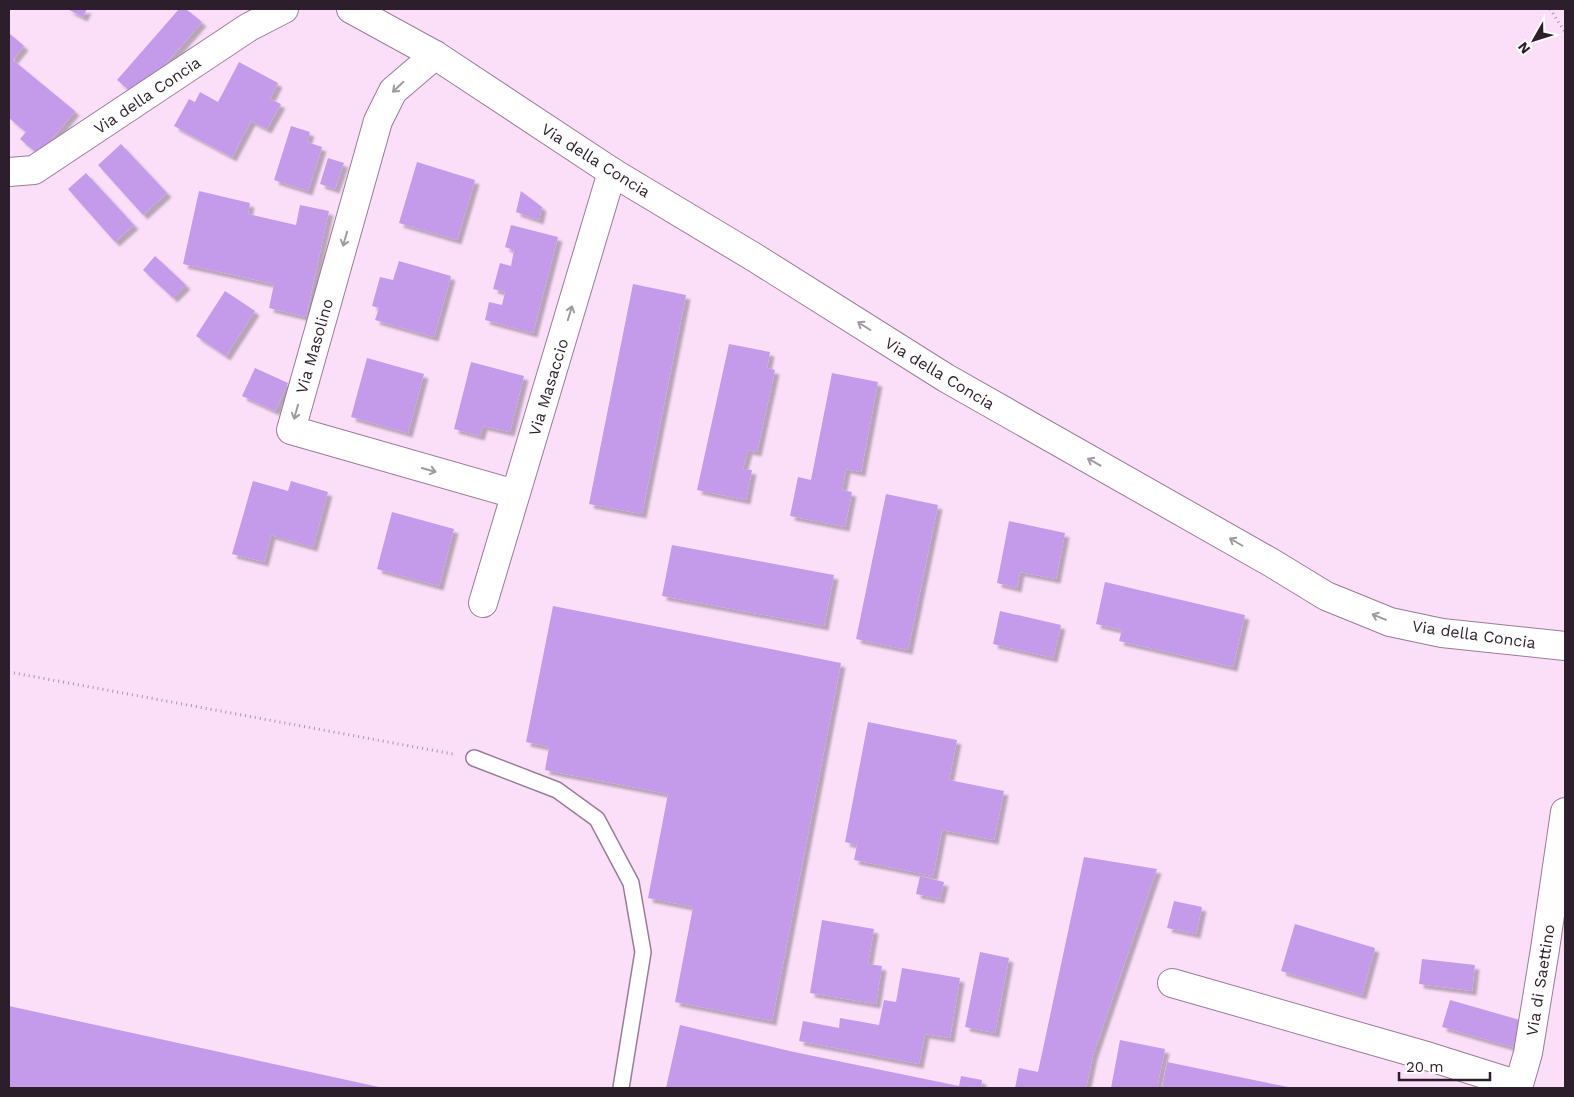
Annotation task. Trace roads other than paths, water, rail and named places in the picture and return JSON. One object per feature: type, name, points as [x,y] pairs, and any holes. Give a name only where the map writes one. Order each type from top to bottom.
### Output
[{"type":"street","name":"Via della Concia","points":[[9,172],[34,170],[249,27],[284,9]]},
{"type":"street","name":"Via della Concia","points":[[352,9],[435,55],[612,172],[757,259],[946,378],[1272,563],[1326,596],[1390,622],[1442,633],[1565,646]]},
{"type":"street","name":"Via Masolino","points":[[435,55],[393,91],[378,121],[290,430],[516,494]]},
{"type":"street","name":"Via Masaccio","points":[[483,602],[612,172]]},
{"type":"street","name":"Via di Saettino","points":[[1518,1087],[1530,1044],[1565,812]]},
{"type":"street","points":[[1172,983],[1440,1060],[1518,1087]]},
{"type":"lane","points":[[474,758],[557,790],[596,819],[631,883],[643,952],[621,1088]]}]
